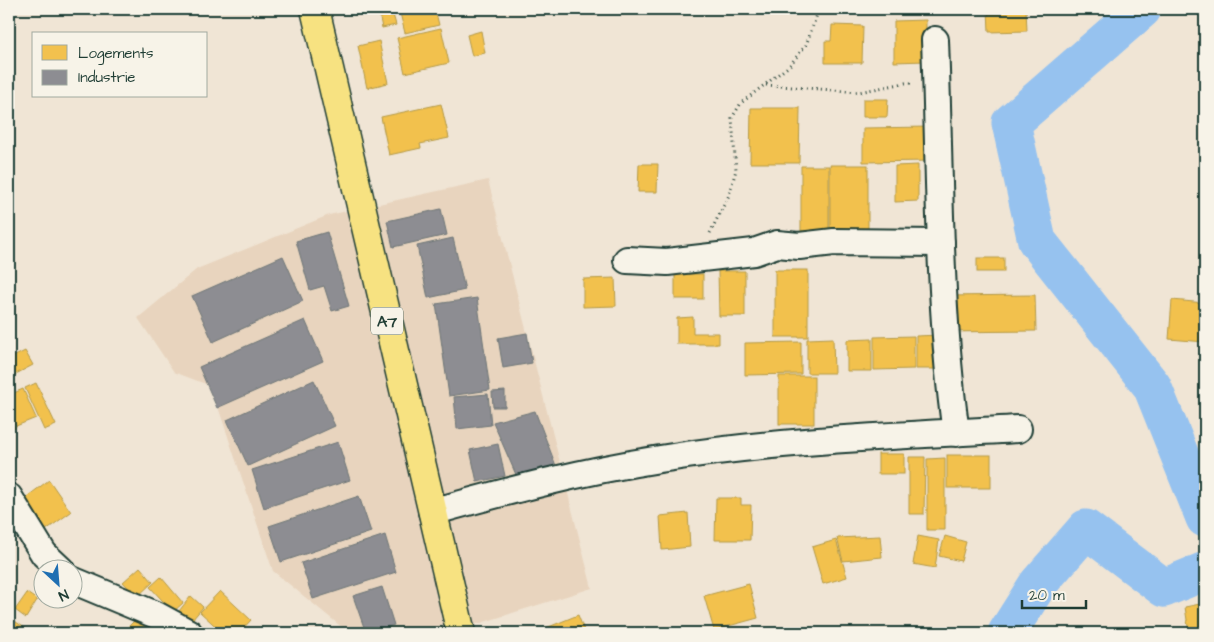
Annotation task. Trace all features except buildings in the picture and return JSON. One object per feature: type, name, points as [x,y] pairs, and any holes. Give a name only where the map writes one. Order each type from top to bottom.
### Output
[{"type":"main road","name":"A7","points":[[316,9],[461,633]]},
{"type":"street","points":[[934,40],[947,367],[956,433]]},
{"type":"street","points":[[627,260],[667,262],[696,257],[754,252],[776,244],[799,246],[834,242],[941,243]]},
{"type":"street","points":[[432,512],[532,485],[660,459],[782,443],[1018,430]]},
{"type":"street","points":[[9,498],[16,525],[50,560]]},
{"type":"street","points":[[82,584],[156,615],[189,633]]},
{"type":"path","points":[[696,257],[728,195],[736,170],[732,118],[741,103],[789,66],[806,45],[819,9]]},
{"type":"path","points":[[766,85],[859,92],[906,83],[936,85]]},
{"type":"shaded area","points":[[488,180],[592,588],[449,633],[349,633],[273,571],[211,386],[174,372],[138,318],[197,269],[329,215]]},
{"type":"waterway","points":[[1142,9],[1011,123],[1037,241],[1152,386],[1205,518]]},
{"type":"waterway","points":[[1007,633],[1038,584],[1086,529],[1164,588],[1205,571]]}]
